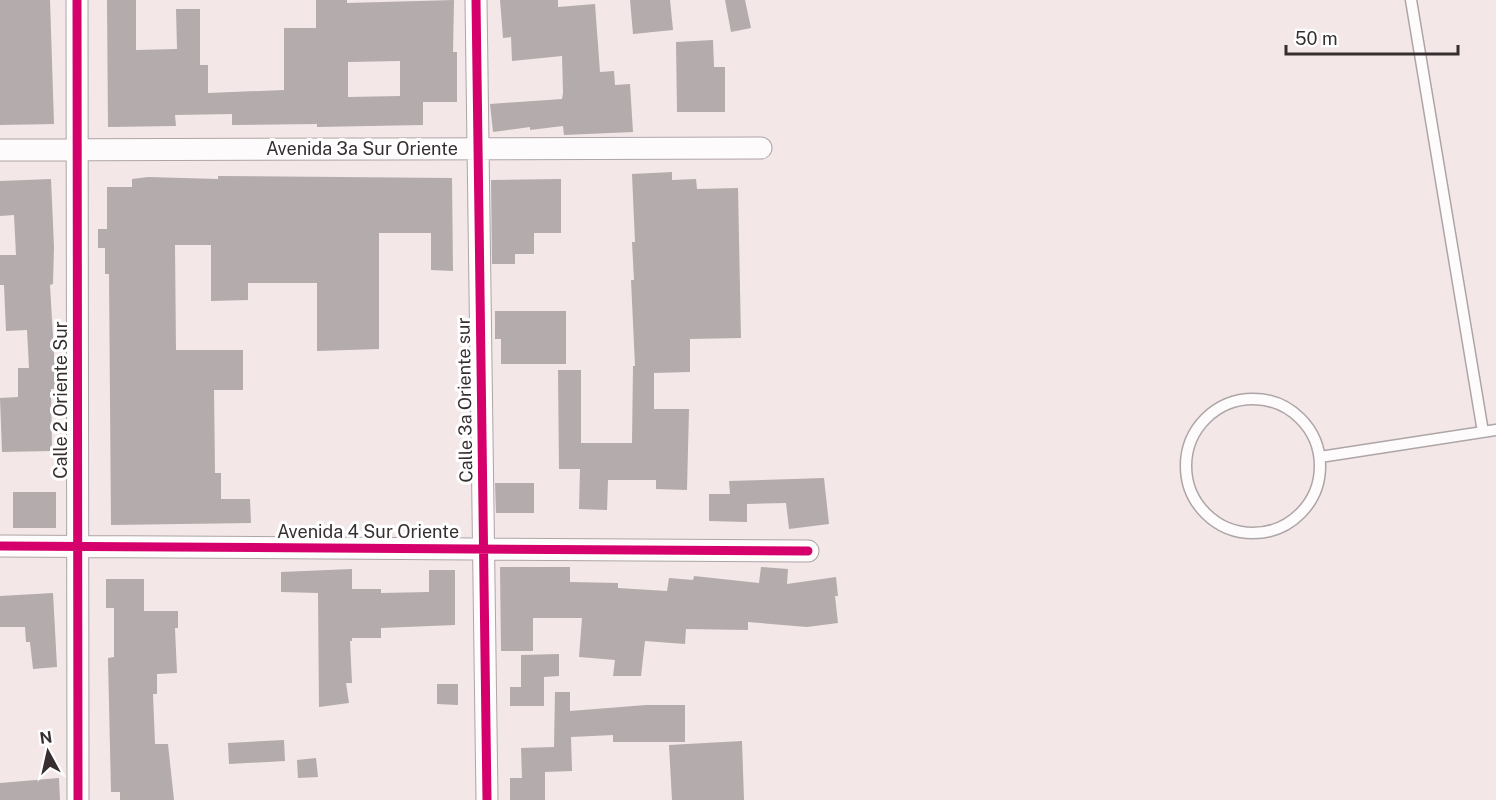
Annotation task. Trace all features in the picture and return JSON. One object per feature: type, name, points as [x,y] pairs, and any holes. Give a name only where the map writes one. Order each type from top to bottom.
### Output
[{"type":"street","name":"Calle 2 Oriente Sur","points":[[77,0],[78,800]]},
{"type":"street","name":"Calle 3a Oriente sur","points":[[476,0],[487,800]]},
{"type":"street","name":"Avenida 3a Sur Oriente","points":[[0,150],[760,147]]},
{"type":"street","name":"Avenida 4 Sur Oriente","points":[[0,546],[808,551]]},
{"type":"lane","points":[[1411,0],[1483,432]]},
{"type":"lane","points":[[1256,399],[1279,404],[1298,416],[1312,435],[1320,457],[1319,478],[1312,498],[1299,515],[1281,527],[1261,533],[1239,532],[1220,525],[1203,511],[1191,494],[1185,473],[1187,450],[1196,429],[1212,412],[1233,401],[1256,399]]},
{"type":"lane","points":[[1320,457],[1496,430]]},
{"type":"building","points":[[0,0],[50,0],[54,124],[0,125]]},
{"type":"building","points":[[107,0],[136,0],[136,50],[177,49],[176,9],[200,9],[200,65],[208,65],[208,93],[284,90],[284,28],[316,28],[316,0],[347,0],[347,3],[454,0],[453,52],[457,52],[457,102],[423,102],[423,125],[317,127],[317,124],[232,125],[232,114],[175,115],[176,126],[108,127]],"holes":[[[400,61],[400,96],[348,97],[348,62]]]},
{"type":"building","points":[[500,0],[558,0],[558,7],[595,4],[600,72],[614,71],[615,85],[630,84],[633,132],[564,135],[563,126],[530,130],[530,127],[493,132],[490,104],[562,99],[563,93],[562,56],[512,61],[511,37],[503,38]]},
{"type":"building","points":[[630,0],[670,0],[673,30],[633,34]]},
{"type":"building","points":[[725,0],[745,0],[751,28],[731,32]]},
{"type":"building","points":[[713,40],[714,67],[725,67],[725,112],[677,112],[676,42]]},
{"type":"building","points":[[672,172],[672,180],[696,179],[697,189],[738,188],[741,338],[690,339],[690,372],[654,373],[654,409],[689,409],[687,490],[656,489],[656,480],[608,480],[607,510],[579,509],[580,469],[559,469],[558,370],[581,370],[581,443],[632,443],[633,366],[635,366],[631,280],[634,280],[632,242],[635,242],[632,174]]},
{"type":"building","points":[[218,176],[452,178],[453,271],[431,270],[431,233],[379,233],[379,349],[317,351],[317,283],[248,283],[248,300],[211,301],[211,245],[175,245],[176,350],[243,350],[243,390],[214,390],[215,473],[221,473],[221,499],[250,499],[251,523],[111,525],[109,274],[105,274],[105,248],[98,248],[98,229],[107,229],[107,187],[132,187],[132,179],[148,177],[218,179]]},
{"type":"building","points":[[51,179],[54,247],[53,284],[50,285],[56,389],[51,389],[52,451],[2,452],[0,398],[18,397],[18,368],[29,368],[27,330],[6,331],[4,285],[0,285],[0,255],[16,255],[14,215],[0,216],[0,181]]},
{"type":"building","points":[[561,179],[561,233],[534,233],[534,254],[515,254],[515,264],[492,264],[491,180]]},
{"type":"building","points":[[495,311],[566,311],[566,364],[501,364],[501,339],[495,339]]},
{"type":"building","points":[[824,478],[829,524],[789,529],[786,503],[747,504],[747,522],[709,521],[709,494],[730,494],[729,481]]},
{"type":"building","points":[[495,483],[534,483],[534,513],[496,513]]},
{"type":"building","points":[[13,492],[56,492],[56,528],[13,528]]},
{"type":"building","points":[[500,567],[570,567],[570,582],[618,583],[618,588],[667,591],[669,578],[693,580],[694,576],[759,583],[761,567],[788,569],[787,584],[836,577],[838,596],[835,596],[838,623],[807,627],[748,622],[748,630],[686,629],[685,644],[645,641],[641,676],[613,676],[615,660],[579,657],[582,618],[533,618],[533,651],[501,651]]},
{"type":"building","points":[[352,569],[352,589],[381,589],[381,593],[429,592],[429,570],[455,570],[455,625],[381,628],[381,638],[352,638],[350,641],[352,683],[346,683],[349,703],[319,707],[318,593],[281,592],[281,572]]},
{"type":"building","points":[[106,579],[144,579],[144,611],[178,611],[178,628],[175,628],[177,673],[157,674],[157,694],[153,694],[155,744],[168,744],[174,800],[120,800],[120,792],[111,792],[108,658],[114,657],[114,608],[106,608]]},
{"type":"building","points":[[53,593],[57,667],[33,669],[30,642],[26,642],[25,627],[0,627],[0,596]]},
{"type":"building","points":[[559,654],[559,676],[544,677],[544,706],[510,706],[510,687],[521,687],[521,655]]},
{"type":"building","points":[[437,684],[458,684],[458,705],[437,704]]},
{"type":"building","points":[[555,692],[570,692],[570,711],[646,705],[685,705],[685,742],[613,742],[613,735],[571,737],[572,771],[545,772],[545,800],[510,800],[510,778],[522,778],[521,748],[554,747]]},
{"type":"building","points":[[284,740],[285,761],[229,764],[228,743]]},
{"type":"building","points":[[742,741],[744,800],[672,800],[669,745]]},
{"type":"building","points":[[316,758],[318,777],[298,778],[297,760]]},
{"type":"building","points":[[59,778],[60,800],[0,800],[0,783]]},
{"type":"cycle path","points":[[77,0],[78,800]]},
{"type":"cycle path","points":[[476,0],[487,800]]},
{"type":"cycle path","points":[[0,546],[808,551]]}]
